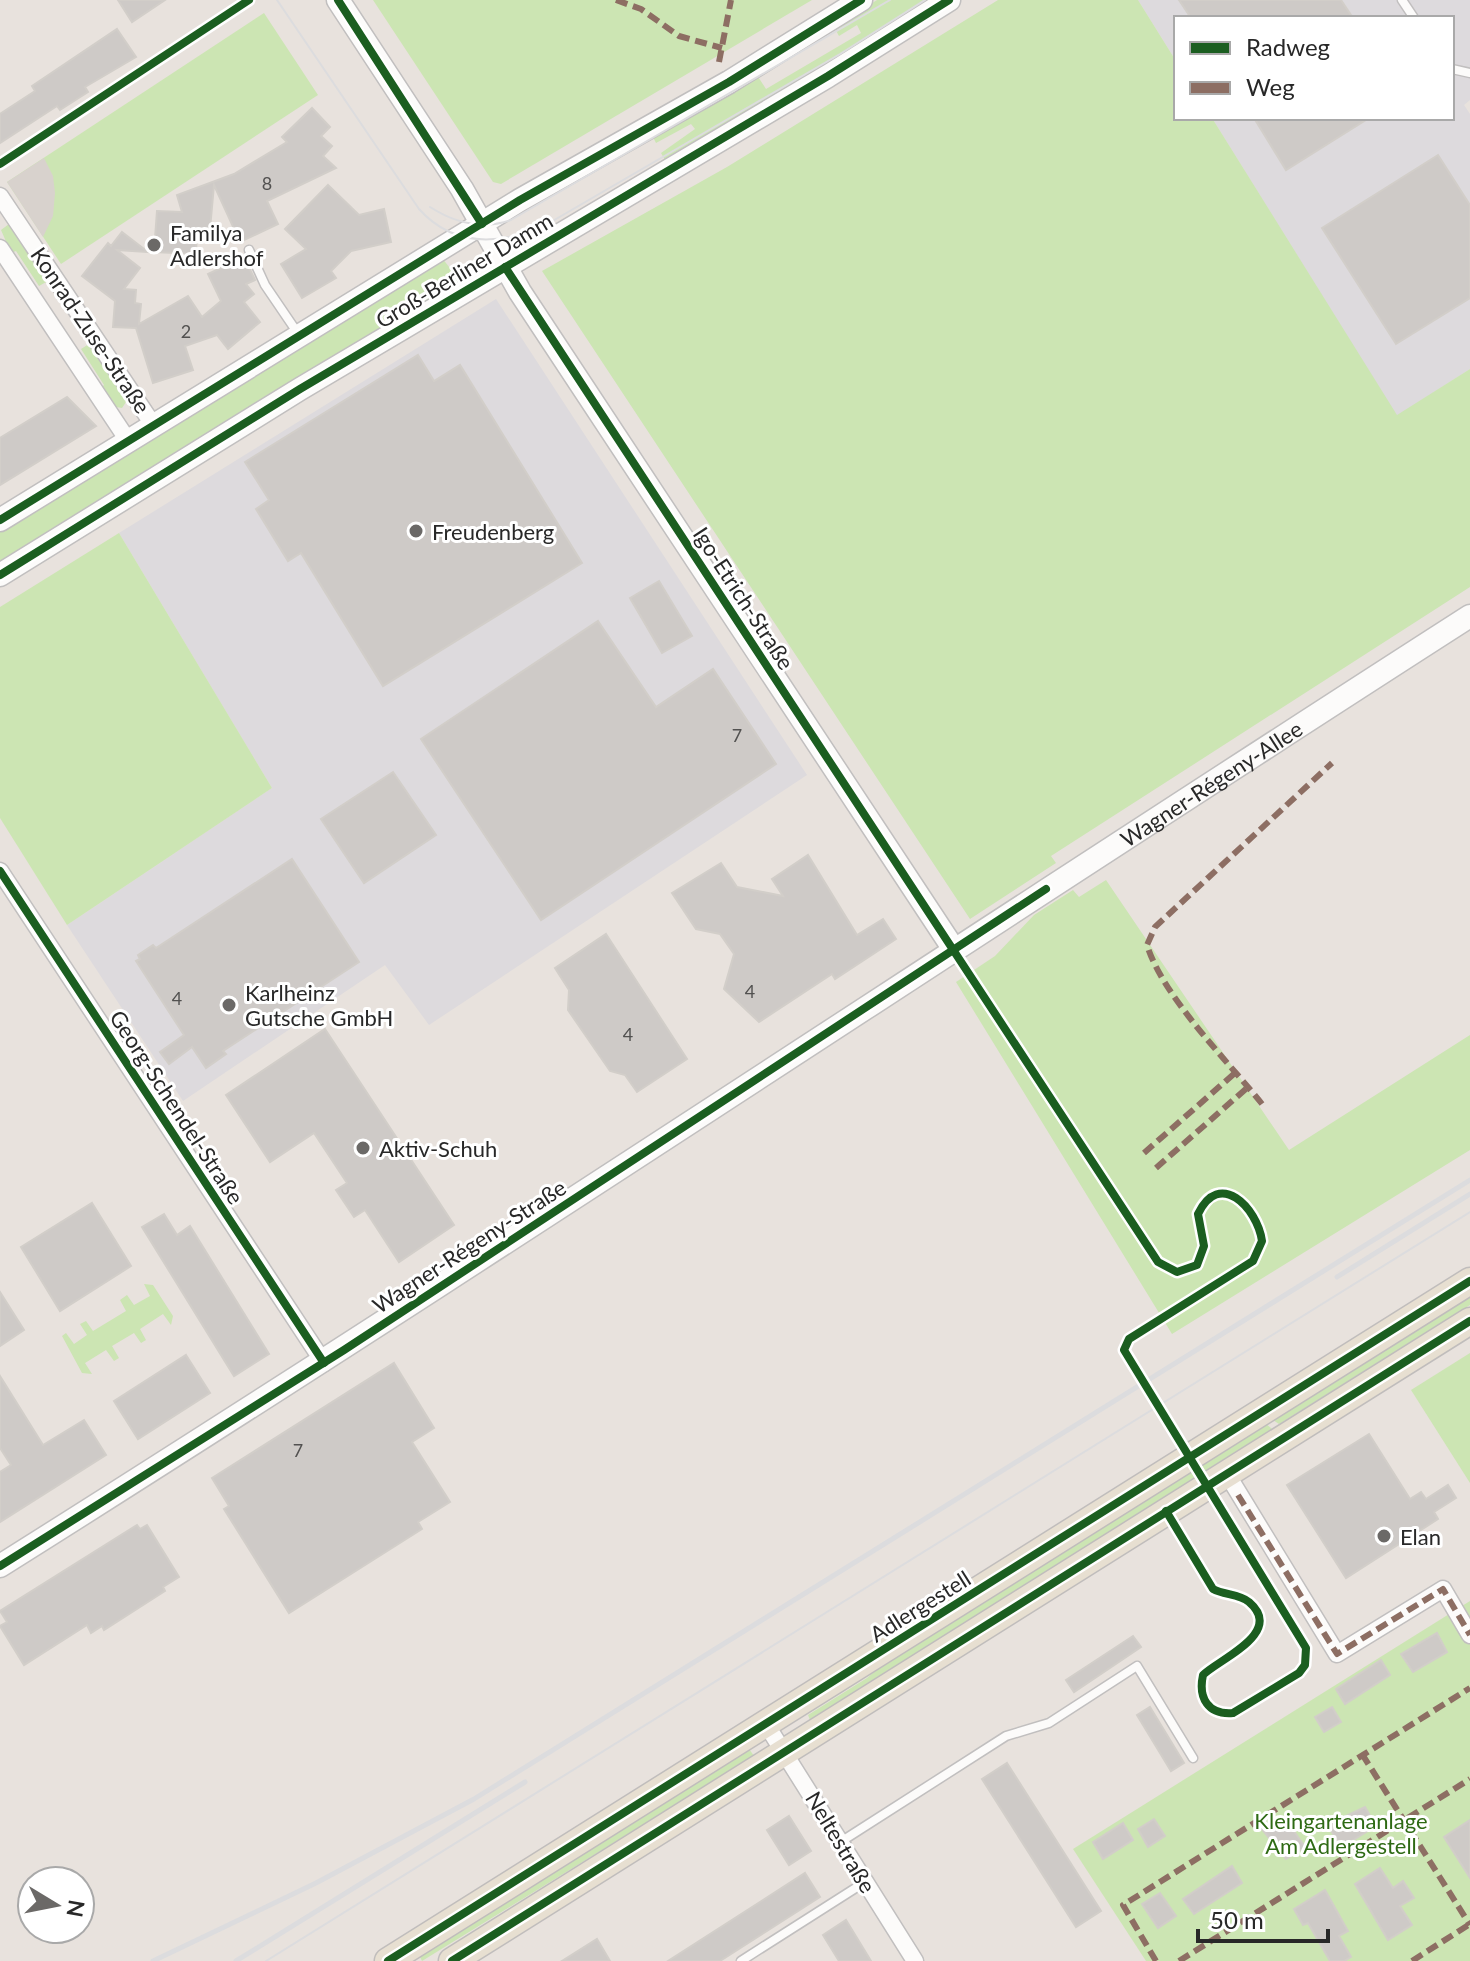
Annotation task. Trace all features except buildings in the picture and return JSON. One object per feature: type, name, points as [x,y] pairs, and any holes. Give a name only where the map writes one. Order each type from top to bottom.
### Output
[{"type":"main road","name":"Adlergestell","points":[[388,1961],[1470,1281]]},
{"type":"main road","points":[[452,1961],[1470,1321]]},
{"type":"street","name":"Igo-Etrich-Straße","points":[[338,0],[482,224],[505,267],[953,948]]},
{"type":"street","name":"Groß-Berliner Damm","points":[[0,520],[482,224],[729,82],[861,0]]},
{"type":"street","name":"Groß-Berliner Damm","points":[[0,575],[287,397],[949,0]]},
{"type":"street","name":"Konrad-Zuse-Straße","points":[[2,202],[154,426]]},
{"type":"street","name":"Konrad-Zuse-Straße","points":[[0,248],[129,442]]},
{"type":"street","name":"Wagner-Régeny-Allee","points":[[953,948],[1470,616]]},
{"type":"street","name":"Georg-Schendel-Straße","points":[[0,871],[324,1363]]},
{"type":"street","name":"Wagner-Régeny-Straße","points":[[0,1566],[324,1363],[953,948]]},
{"type":"street","points":[[1227,1474],[1337,1654],[1443,1589],[1470,1635]]},
{"type":"street","name":"Neltestraße","points":[[766,1724],[915,1961]]},
{"type":"lane","points":[[0,164],[249,0]]},
{"type":"lane","points":[[249,250],[265,285],[299,336]]},
{"type":"lane","points":[[842,1841],[1006,1736],[1049,1723],[1137,1666],[1193,1758]]},
{"type":"lane","points":[[741,1961],[865,1882]]},
{"type":"shaded area","points":[[1138,0],[1470,0],[1470,100],[1464,105],[1470,114],[1470,369],[1397,416],[1213,120],[1454,120],[1454,16],[1174,16],[1174,58]]},
{"type":"shaded area","points":[[44,158],[53,176],[55,193],[53,216],[43,237],[7,182]]},
{"type":"shaded area","points":[[496,299],[807,775],[429,1025],[385,965],[183,1101],[67,925],[272,788],[119,533]]},
{"type":"green space","points":[[373,0],[812,0],[501,184],[493,182]]},
{"type":"green space","points":[[877,0],[934,0],[666,162],[661,153],[695,129],[691,124],[656,143],[652,135],[757,75],[766,89],[861,33],[857,25],[839,36],[834,27]]},
{"type":"green space","points":[[998,0],[1138,0],[1174,58],[1174,120],[1213,120],[1397,415],[1470,369],[1470,587],[1051,856],[1056,863],[970,919],[542,271],[727,167]]},
{"type":"green space","points":[[264,13],[318,95],[61,264],[7,182]]},
{"type":"green space","points":[[9,224],[48,281],[39,286],[16,251],[11,253],[1,230]]},
{"type":"green space","points":[[442,258],[461,282],[0,565],[0,529]]},
{"type":"green space","points":[[89,344],[128,399],[122,408],[116,407],[101,388],[104,385],[81,349]]},
{"type":"green space","points":[[119,533],[272,788],[67,925],[0,818],[0,607]]},
{"type":"green space","points":[[1106,880],[1289,1150],[1470,1035],[1470,1150],[1172,1334],[956,982],[995,956],[1034,915],[1073,890],[1079,897]]},
{"type":"green space","points":[[144,1284],[153,1285],[173,1316],[171,1325],[163,1314],[140,1329],[146,1340],[141,1343],[134,1333],[112,1346],[119,1358],[114,1361],[106,1350],[85,1363],[92,1374],[82,1373],[62,1336],[66,1333],[74,1344],[87,1335],[80,1324],[86,1321],[93,1331],[126,1311],[120,1300],[127,1295],[134,1305],[150,1296]]},
{"type":"green space","points":[[1470,1292],[1470,1305],[1279,1424],[1270,1418]]},
{"type":"green space","points":[[1470,1353],[1470,1483],[1411,1390]]},
{"type":"green space","points":[[1263,1421],[1272,1429],[810,1720],[808,1715],[867,1678],[892,1656]]},
{"type":"green space","name":"Kleingartenanlage Am Adlergestell","points":[[1470,1601],[1470,1961],[1146,1961],[1073,1849]]},
{"type":"green space","points":[[747,1746],[754,1756],[422,1961],[418,1953]]},
{"type":"tram line","points":[[277,0],[419,209],[447,231],[478,239],[510,237],[544,226],[840,54],[925,0]]},
{"type":"tram line","points":[[430,207],[469,223],[490,224],[511,220],[890,0]]},
{"type":"tram line","points":[[266,1961],[1470,1212]]},
{"type":"railway","points":[[153,1961],[316,1883],[474,1799],[1470,1180]]},
{"type":"railway","points":[[1337,1277],[1470,1194]]},
{"type":"railway","points":[[236,1961],[525,1782]]},
{"type":"marked path","points":[[616,0],[641,9],[679,36],[722,48]]},
{"type":"marked path","points":[[719,62],[731,0]]},
{"type":"marked path","points":[[1262,1104],[1181,1007],[1155,965],[1147,945],[1155,927],[1332,763]]},
{"type":"marked path","points":[[1144,1153],[1236,1072]]},
{"type":"marked path","points":[[1156,1168],[1248,1087]]},
{"type":"marked path","points":[[1238,1495],[1337,1654],[1443,1589],[1470,1635]]},
{"type":"marked path","points":[[1156,1961],[1123,1905],[1470,1688]]},
{"type":"marked path","points":[[1362,1754],[1470,1925]]},
{"type":"marked path","points":[[1179,1961],[1470,1779]]},
{"type":"marked path","points":[[1412,1961],[1470,1924]]},
{"type":"cycle path","points":[[0,164],[249,0]]},
{"type":"cycle path","points":[[338,0],[482,224]]},
{"type":"cycle path","points":[[0,520],[520,200],[729,82],[861,0]]},
{"type":"cycle path","points":[[0,575],[300,389],[828,76],[949,0]]},
{"type":"cycle path","points":[[505,267],[1158,1262],[1177,1272],[1197,1265],[1204,1246],[1198,1214],[1216,1194],[1236,1198],[1253,1216],[1262,1241],[1253,1261],[1129,1339],[1124,1350],[1306,1648],[1305,1665],[1299,1673],[1233,1713],[1217,1711],[1207,1703],[1202,1691],[1203,1675],[1254,1635],[1259,1624],[1258,1613],[1245,1599],[1213,1589],[1166,1511]]},
{"type":"cycle path","points":[[0,871],[324,1363]]},
{"type":"cycle path","points":[[0,1566],[344,1350],[1046,889]]},
{"type":"cycle path","points":[[388,1961],[1470,1281]]},
{"type":"cycle path","points":[[452,1961],[1470,1321]]},
{"type":"place","name":"Familya Adlershof","points":[[154,245]]},
{"type":"place","name":"Freudenberg","points":[[416,531]]},
{"type":"place","name":"Karlheinz Gutsche GmbH","points":[[229,1005]]},
{"type":"place","name":"Aktiv-Schuh","points":[[363,1148]]},
{"type":"place","name":"Elan","points":[[1384,1536]]}]
